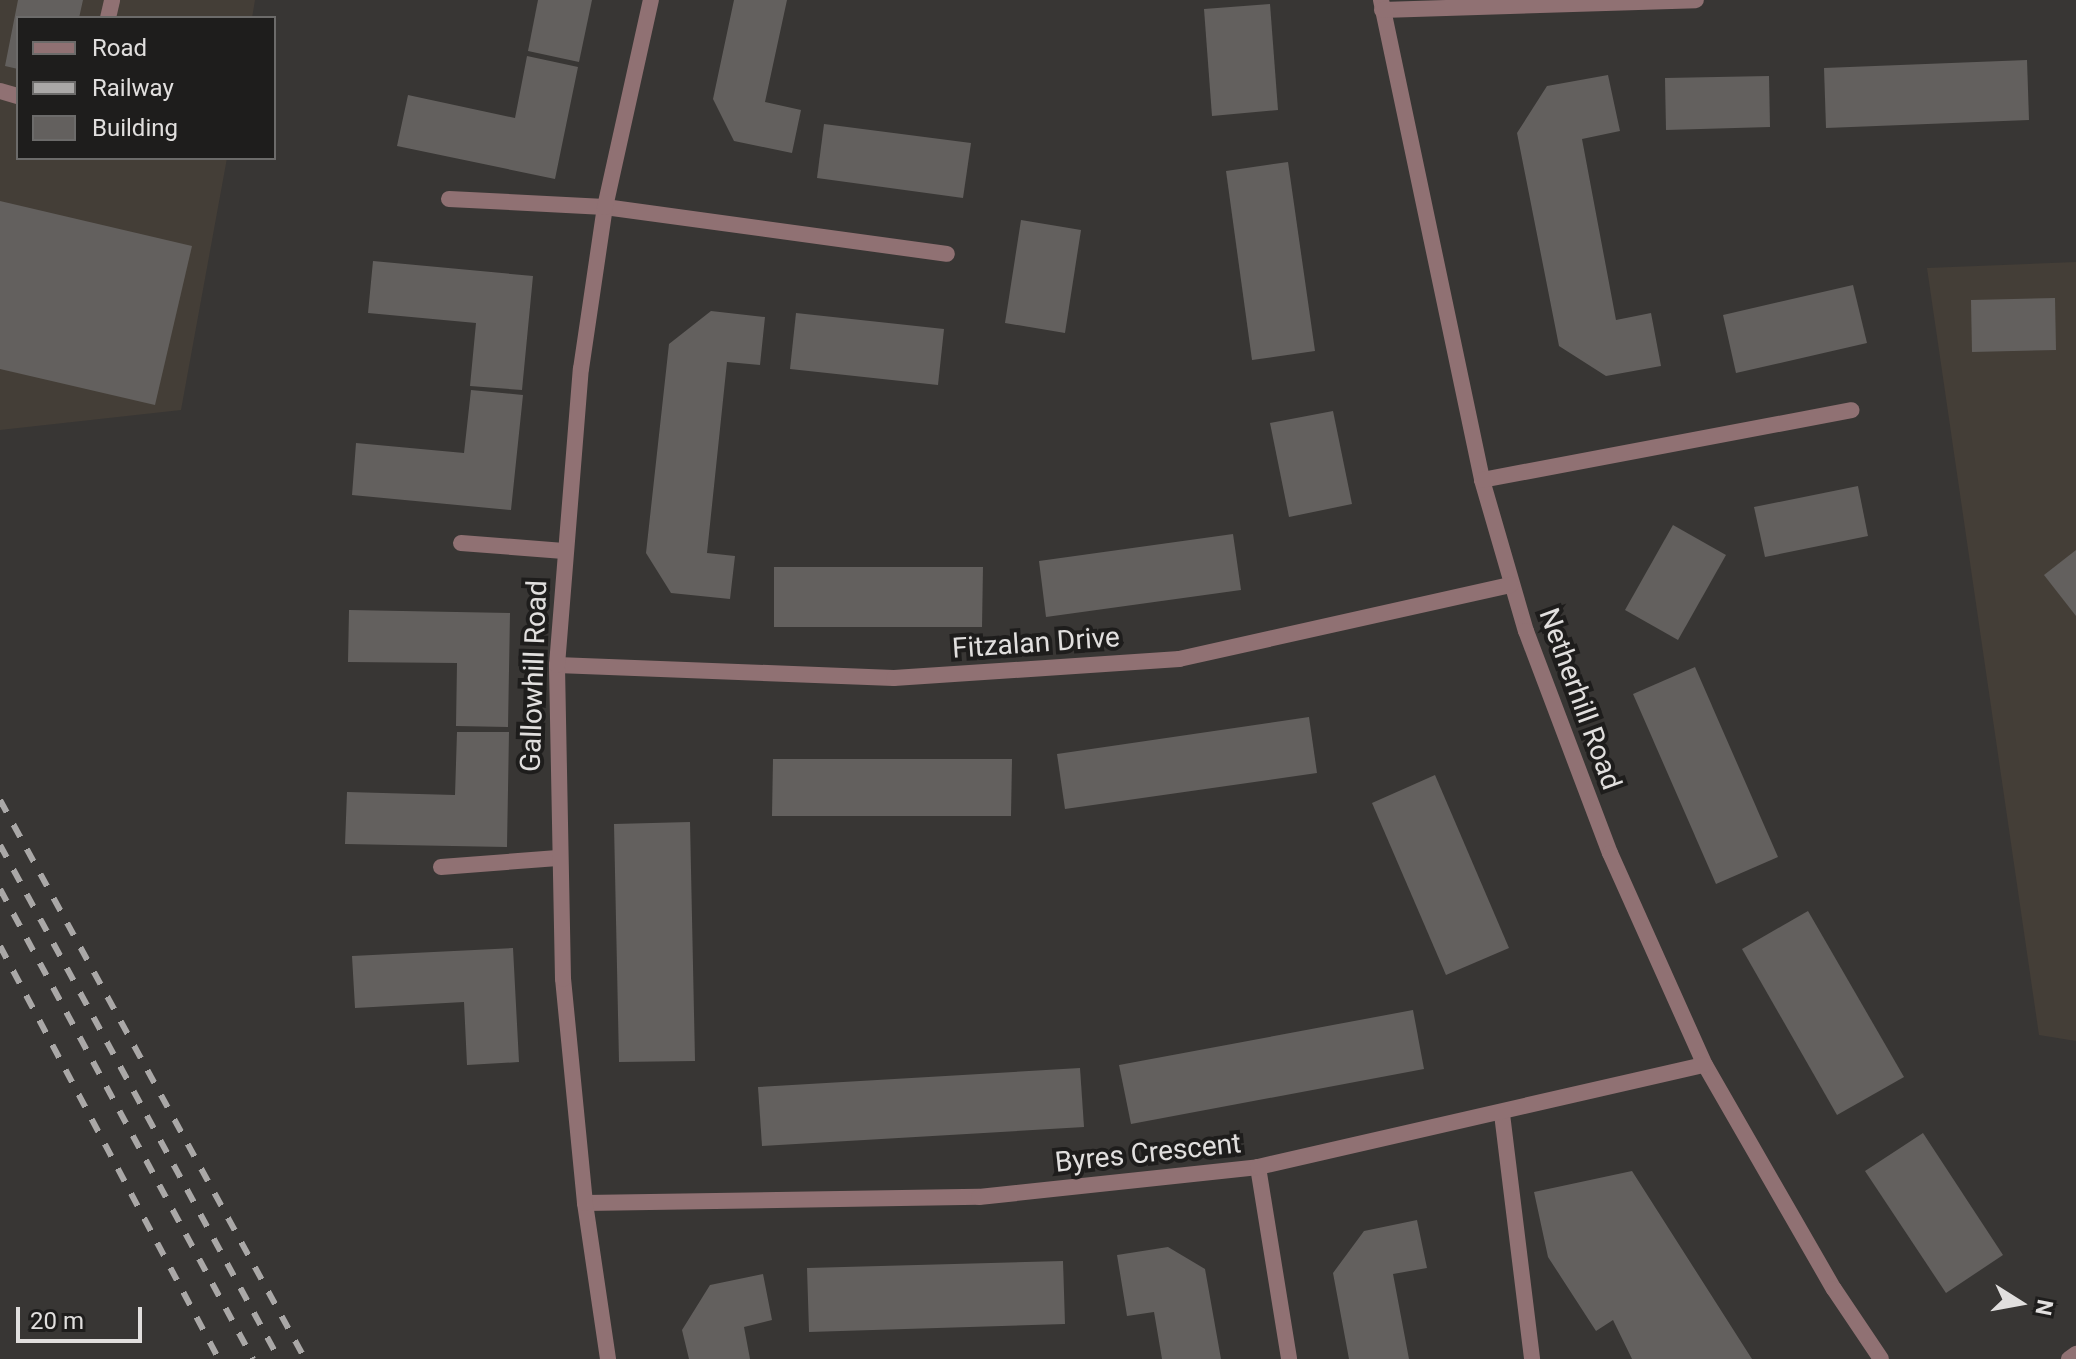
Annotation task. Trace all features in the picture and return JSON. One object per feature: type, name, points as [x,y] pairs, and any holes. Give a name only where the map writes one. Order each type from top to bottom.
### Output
[{"type":"street","name":"Gallowhill Road","points":[[608,1359],[585,1203],[563,979],[558,858],[557,665],[581,369],[605,207],[651,0]]},
{"type":"street","points":[[1381,5],[1696,0]]},
{"type":"street","name":"Netherhill Road","points":[[1381,5],[1482,480],[1511,585],[1610,853],[1705,1065],[1834,1289],[1881,1359]]},
{"type":"street","points":[[449,199],[605,207],[947,254]]},
{"type":"street","points":[[1482,480],[1851,410]]},
{"type":"street","points":[[461,543],[564,551]]},
{"type":"street","name":"Fitzalan Drive","points":[[557,665],[894,678],[1179,659],[1511,585]]},
{"type":"street","points":[[441,867],[558,858]]},
{"type":"street","name":"Byres Crescent","points":[[585,1203],[979,1197],[1258,1167],[1502,1114],[1705,1065]]},
{"type":"street","points":[[1502,1114],[1532,1359]]},
{"type":"street","points":[[1258,1167],[1289,1359]]},
{"type":"street","points":[[2069,1359],[2076,1354]]},
{"type":"shaded area","points":[[0,0],[255,0],[252,16],[16,16],[16,160],[227,160],[181,410],[0,430]]},
{"type":"shaded area","points":[[2076,262],[2076,1041],[2039,1035],[1927,268]]},
{"type":"building","points":[[18,0],[83,0],[79,16],[16,16],[16,69],[5,66]]},
{"type":"building","points":[[538,0],[592,0],[579,62],[528,51]]},
{"type":"building","points":[[734,0],[787,0],[765,102],[801,110],[792,153],[734,141],[713,99]]},
{"type":"building","points":[[1270,4],[1278,110],[1212,116],[1204,9]]},
{"type":"building","points":[[527,56],[578,67],[555,179],[397,146],[408,95],[515,118]]},
{"type":"building","points":[[2027,60],[2029,120],[1826,128],[1824,68]]},
{"type":"building","points":[[1608,75],[1620,131],[1582,139],[1616,320],[1651,313],[1661,366],[1606,376],[1559,346],[1517,133],[1547,86]]},
{"type":"building","points":[[1769,76],[1770,127],[1666,130],[1665,78]]},
{"type":"building","points":[[824,124],[971,143],[963,198],[817,178]]},
{"type":"building","points":[[1288,162],[1315,351],[1252,360],[1226,171]]},
{"type":"building","points":[[0,201],[192,246],[155,405],[0,369]]},
{"type":"building","points":[[1021,220],[1081,230],[1065,333],[1005,323]]},
{"type":"building","points":[[373,261],[533,276],[522,390],[470,386],[476,323],[368,313]]},
{"type":"building","points":[[1853,285],[1867,343],[1736,373],[1723,315]]},
{"type":"building","points":[[2055,298],[2056,350],[1972,352],[1971,300]]},
{"type":"building","points":[[711,311],[765,317],[760,365],[727,362],[707,553],[735,556],[730,599],[671,593],[646,553],[669,344]]},
{"type":"building","points":[[796,313],[944,329],[938,385],[790,369]]},
{"type":"building","points":[[471,390],[523,395],[511,510],[352,495],[356,443],[464,453]]},
{"type":"building","points":[[1333,411],[1352,504],[1289,517],[1270,423]]},
{"type":"building","points":[[1858,486],[1868,536],[1765,557],[1754,507]]},
{"type":"building","points":[[1673,525],[1726,555],[1678,640],[1625,610]]},
{"type":"building","points":[[1233,534],[1241,590],[1046,617],[1039,561]]},
{"type":"building","points":[[2076,550],[2076,616],[2044,575]]},
{"type":"building","points":[[774,567],[983,567],[982,627],[774,627]]},
{"type":"building","points":[[349,610],[510,613],[508,727],[456,726],[457,663],[348,662]]},
{"type":"building","points":[[1695,667],[1778,857],[1716,884],[1633,694]]},
{"type":"building","points":[[1309,717],[1317,773],[1065,809],[1057,754]]},
{"type":"building","points":[[457,732],[509,732],[507,847],[345,844],[347,792],[455,795]]},
{"type":"building","points":[[773,759],[1012,759],[1011,816],[772,816]]},
{"type":"building","points":[[1435,775],[1509,948],[1446,975],[1372,803]]},
{"type":"building","points":[[690,822],[695,1061],[619,1062],[614,824]]},
{"type":"building","points":[[1808,911],[1904,1077],[1837,1115],[1742,949]]},
{"type":"building","points":[[513,948],[519,1062],[467,1065],[464,1002],[355,1008],[352,956]]},
{"type":"building","points":[[1413,1010],[1424,1069],[1131,1124],[1119,1065]]},
{"type":"building","points":[[1080,1068],[1084,1127],[762,1146],[758,1087]]},
{"type":"building","points":[[1923,1133],[2003,1255],[1946,1293],[1865,1171]]},
{"type":"building","points":[[1632,1171],[1752,1359],[1632,1359],[1613,1320],[1596,1331],[1548,1257],[1534,1192]]},
{"type":"building","points":[[1417,1220],[1427,1268],[1393,1274],[1409,1359],[1349,1359],[1333,1273],[1364,1231]]},
{"type":"building","points":[[1168,1247],[1205,1269],[1221,1359],[1162,1359],[1154,1312],[1127,1316],[1117,1255]]},
{"type":"building","points":[[1063,1261],[1065,1324],[809,1332],[807,1268]]},
{"type":"building","points":[[763,1274],[772,1320],[744,1327],[750,1359],[689,1359],[682,1330],[710,1285]]},
{"type":"railway","points":[[0,800],[305,1359]]},
{"type":"railway","points":[[0,845],[279,1359]]},
{"type":"railway","points":[[0,889],[253,1359]]},
{"type":"railway","points":[[0,946],[219,1359]]}]
